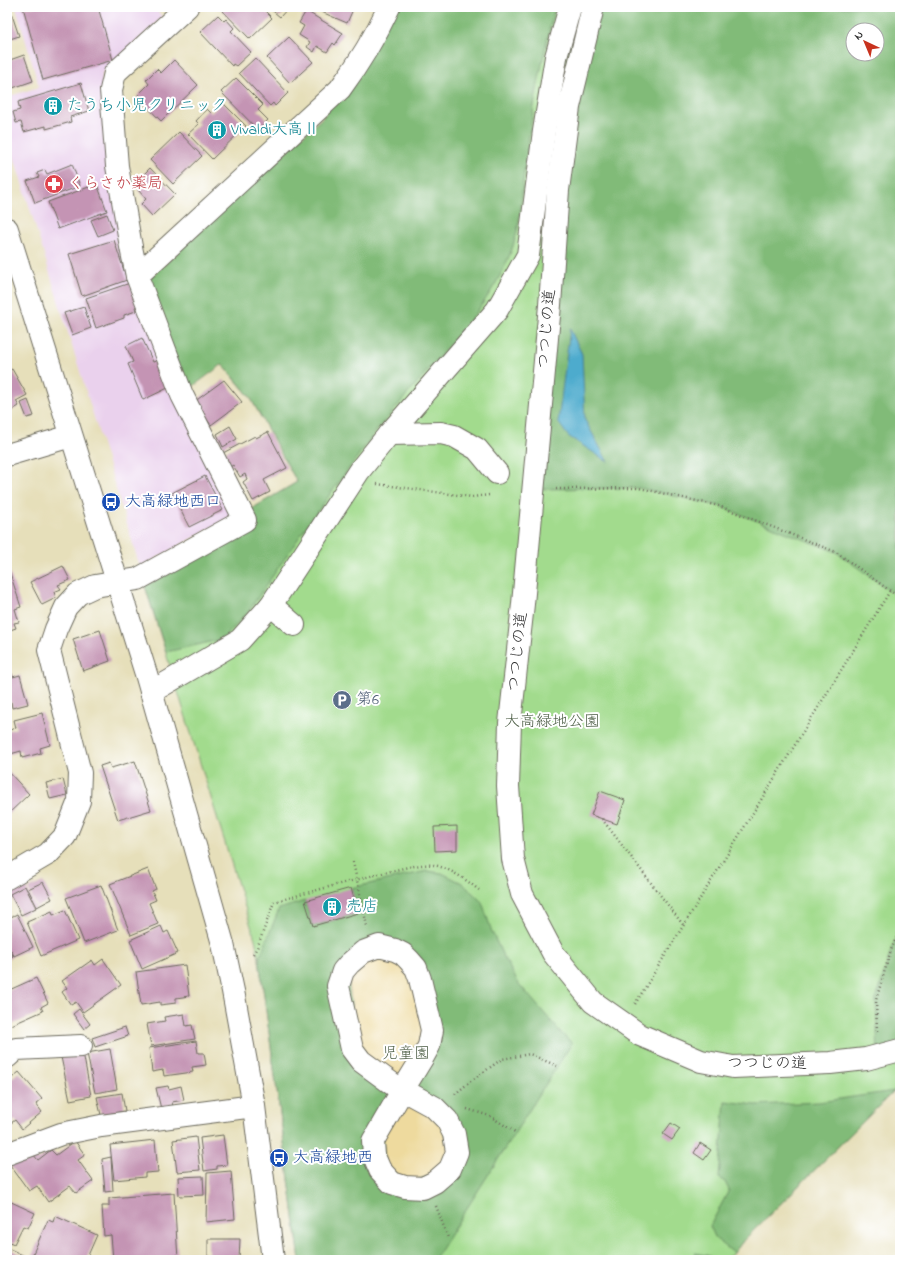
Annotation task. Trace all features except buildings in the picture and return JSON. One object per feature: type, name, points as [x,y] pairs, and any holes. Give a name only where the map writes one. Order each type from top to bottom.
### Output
[{"type":"street","points":[[7,878],[48,854],[65,836],[79,801],[80,774],[49,650],[56,629],[66,607],[78,594],[95,586],[138,579],[245,520],[182,395],[137,276],[117,166],[111,90],[116,73],[187,7]]},
{"type":"street","points":[[137,276],[340,89],[363,57],[376,35],[389,7]]},
{"type":"street","points":[[151,692],[240,640],[271,605],[359,471],[496,310],[528,255],[545,124],[556,57],[570,7]]},
{"type":"street","name":"つつじの道","points":[[593,7],[569,107],[558,190],[551,292],[510,723],[508,786],[513,859],[522,894],[553,953],[593,1002],[640,1035],[700,1061],[733,1067],[830,1063],[866,1059],[900,1050]]},
{"type":"street","points":[[7,228],[118,582],[223,944],[254,1106],[273,1260]]},
{"type":"street","points":[[389,434],[441,433],[454,436],[477,449],[497,473]]},
{"type":"street","points":[[7,455],[71,436]]},
{"type":"street","points":[[271,605],[294,625]]},
{"type":"street","points":[[402,1091],[368,1068],[352,1049],[338,986],[343,971],[355,958],[363,952],[380,946],[396,950],[409,960],[416,968],[432,1030],[429,1046],[424,1057],[402,1091],[373,1141],[374,1156],[380,1170],[392,1183],[405,1187],[423,1188],[436,1182],[450,1169],[456,1152],[454,1134],[447,1120],[434,1107],[402,1091]]},
{"type":"street","points":[[7,1057],[16,1049],[81,1046]]},
{"type":"street","points":[[7,1154],[61,1134],[101,1126],[254,1106]]},
{"type":"path","points":[[372,490],[377,484],[472,497],[494,495]]},
{"type":"path","points":[[533,489],[639,488],[719,506],[836,552],[900,598]]},
{"type":"path","points":[[624,1023],[890,591]]},
{"type":"path","points":[[602,819],[684,926]]},
{"type":"path","points":[[353,862],[372,948]]},
{"type":"path","points":[[253,954],[257,948],[274,902],[409,866],[433,865],[451,871],[464,878],[478,890]]},
{"type":"path","points":[[878,1056],[876,1000],[891,950],[900,929]]},
{"type":"path","points":[[440,1113],[471,1081],[502,1059],[530,1054],[558,1066]]},
{"type":"path","points":[[440,1113],[468,1109],[490,1116],[515,1132]]},
{"type":"path","points":[[428,1186],[448,1238]]},
{"type":"shaded area","points":[[16,7],[153,7],[163,17],[102,73],[108,168],[234,509],[230,518],[140,567],[7,134],[7,97],[39,87]]},
{"type":"green space","name":"大高緑地公園","points":[[398,7],[900,7],[900,1089],[894,1091],[743,1241],[734,1253],[724,1260],[300,1260],[255,939],[145,586],[255,525],[248,511],[297,482],[250,397],[222,364],[323,117]]},
{"type":"green space","points":[[398,7],[555,7],[534,105],[525,165],[520,216],[513,246],[500,276],[476,313],[376,431],[302,533],[248,612],[225,637],[219,640],[166,652],[145,586],[255,525],[248,511],[297,482],[250,397],[223,364],[188,390],[147,285],[151,277],[323,117]]},
{"type":"green space","points":[[593,7],[900,7],[900,598],[836,552],[719,506],[639,488],[533,489],[551,292]]},
{"type":"green space","name":"児童園","points":[[427,871],[442,873],[462,883],[482,902],[492,932],[503,956],[519,984],[563,1035],[572,1043],[434,1260],[300,1260],[259,959],[279,909],[305,901],[313,926],[358,913],[351,888]]},
{"type":"green space","points":[[900,929],[900,1050],[878,1056],[876,1000],[891,950]]},
{"type":"green space","points":[[894,1091],[743,1241],[734,1253],[716,1239],[710,1226],[729,1190],[725,1182],[719,1178],[725,1101],[756,1105],[819,1102]]},
{"type":"green space","points":[[695,1253],[706,1255],[718,1260],[691,1260]]},
{"type":"sand","points":[[374,952],[406,963],[427,1030],[407,1073],[393,1078],[356,1047],[348,974]]},
{"type":"sand","points":[[410,1100],[439,1118],[451,1149],[437,1175],[407,1181],[385,1166],[383,1135]]},
{"type":"water","points":[[570,329],[582,354],[585,420],[608,462],[568,436],[558,422]]},
{"type":"place","name":"たうち小児クリニック","points":[[53,106]]},
{"type":"place","name":"Vivaldi大高Ⅱ","points":[[217,130]]},
{"type":"place","name":"くらさか薬局","points":[[54,184]]},
{"type":"place","name":"大高緑地西口","points":[[111,502]]},
{"type":"place","name":"第6","points":[[342,700]]},
{"type":"place","name":"売店","points":[[332,907]]},
{"type":"place","name":"大高緑地西","points":[[279,1158]]}]
